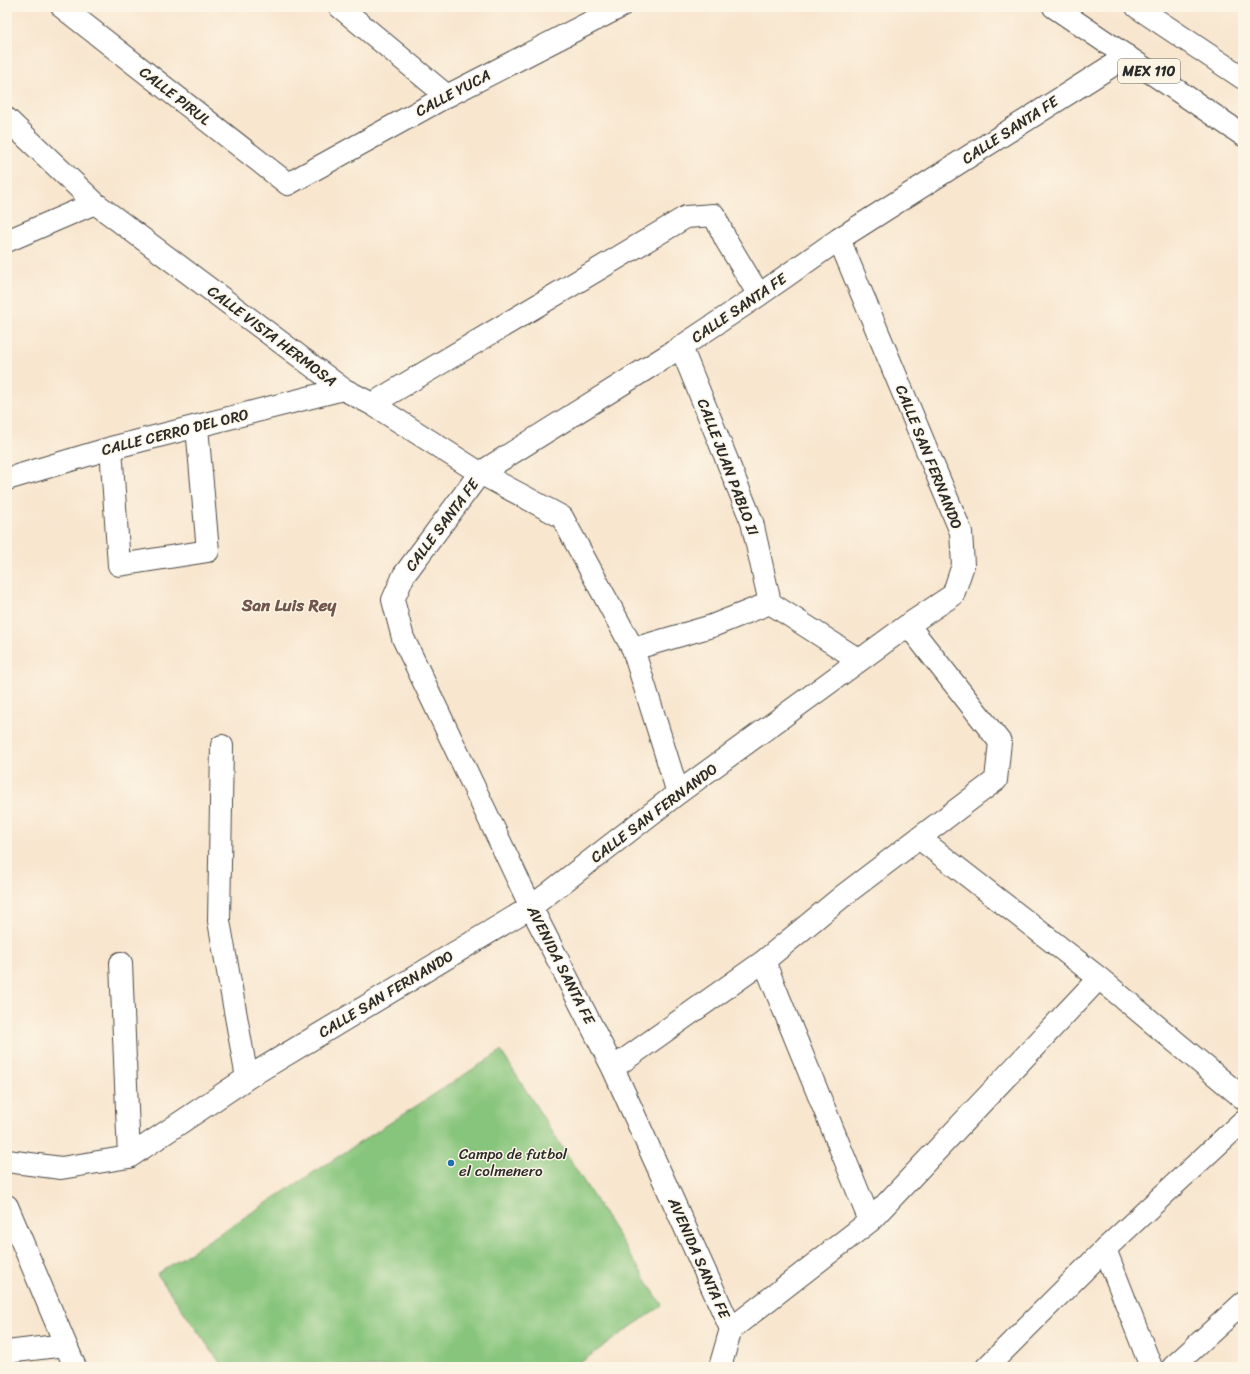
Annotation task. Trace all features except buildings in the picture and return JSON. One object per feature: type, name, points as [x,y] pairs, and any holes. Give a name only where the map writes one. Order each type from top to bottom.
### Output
[{"type":"street","name":"CALLE PIRUL","points":[[62,7],[288,184]]},
{"type":"street","points":[[340,7],[447,96]]},
{"type":"street","name":"MEX 110","points":[[1054,7],[1243,135]]},
{"type":"street","name":"MEX 110","points":[[1137,7],[1243,78]]},
{"type":"street","name":"CALLE YUCA","points":[[288,184],[447,96],[618,8]]},
{"type":"street","name":"CALLE SANTA FE","points":[[393,600],[404,575],[480,473],[681,347],[839,239],[1126,56]]},
{"type":"street","name":"CALLE VISTA HERMOSA","points":[[7,119],[95,203],[344,389],[372,404],[480,473],[562,517],[633,649]]},
{"type":"street","points":[[7,241],[95,203]]},
{"type":"street","points":[[372,404],[686,217],[714,215],[726,240],[759,295]]},
{"type":"street","name":"CALLE SAN FERNANDO","points":[[7,1161],[62,1168],[129,1157],[247,1078],[531,907],[678,793],[859,660],[953,595],[963,565],[961,532],[839,239]]},
{"type":"street","name":"CALLE JUAN PABLO II","points":[[681,347],[752,522],[770,603]]},
{"type":"street","name":"CALLE CERRO DEL ORO","points":[[7,480],[111,448],[344,389]]},
{"type":"street","points":[[111,448],[119,565],[208,551],[197,427]]},
{"type":"street","name":"AVENIDA SANTA FE","points":[[393,600],[403,638],[531,907],[613,1068],[731,1330]]},
{"type":"street","points":[[678,793],[633,649],[712,626],[770,603],[859,660]]},
{"type":"street","points":[[613,1068],[764,961],[844,895],[996,780],[1000,742],[908,625]]},
{"type":"street","points":[[222,746],[219,921],[247,1078]]},
{"type":"street","points":[[919,838],[1099,978],[1243,1098]]},
{"type":"street","points":[[764,961],[870,1220]]},
{"type":"street","points":[[121,963],[129,1157]]},
{"type":"street","points":[[720,1367],[731,1330],[870,1220],[1099,978]]},
{"type":"street","points":[[987,1367],[1105,1250],[1243,1121]]},
{"type":"street","points":[[7,1206],[75,1367]]},
{"type":"street","points":[[1105,1250],[1151,1367]]},
{"type":"street","points":[[1173,1367],[1243,1303]]},
{"type":"street","points":[[7,1352],[65,1345]]},
{"type":"green space","name":"Campo de futbol el colmenero","points":[[501,1051],[662,1305],[574,1367],[223,1367],[157,1274]]},
{"type":"place","name":"Campo de futbol el colmenero","points":[[451,1163]]},
{"type":"district","name":"San Luis Rey","points":[[289,605]]}]
